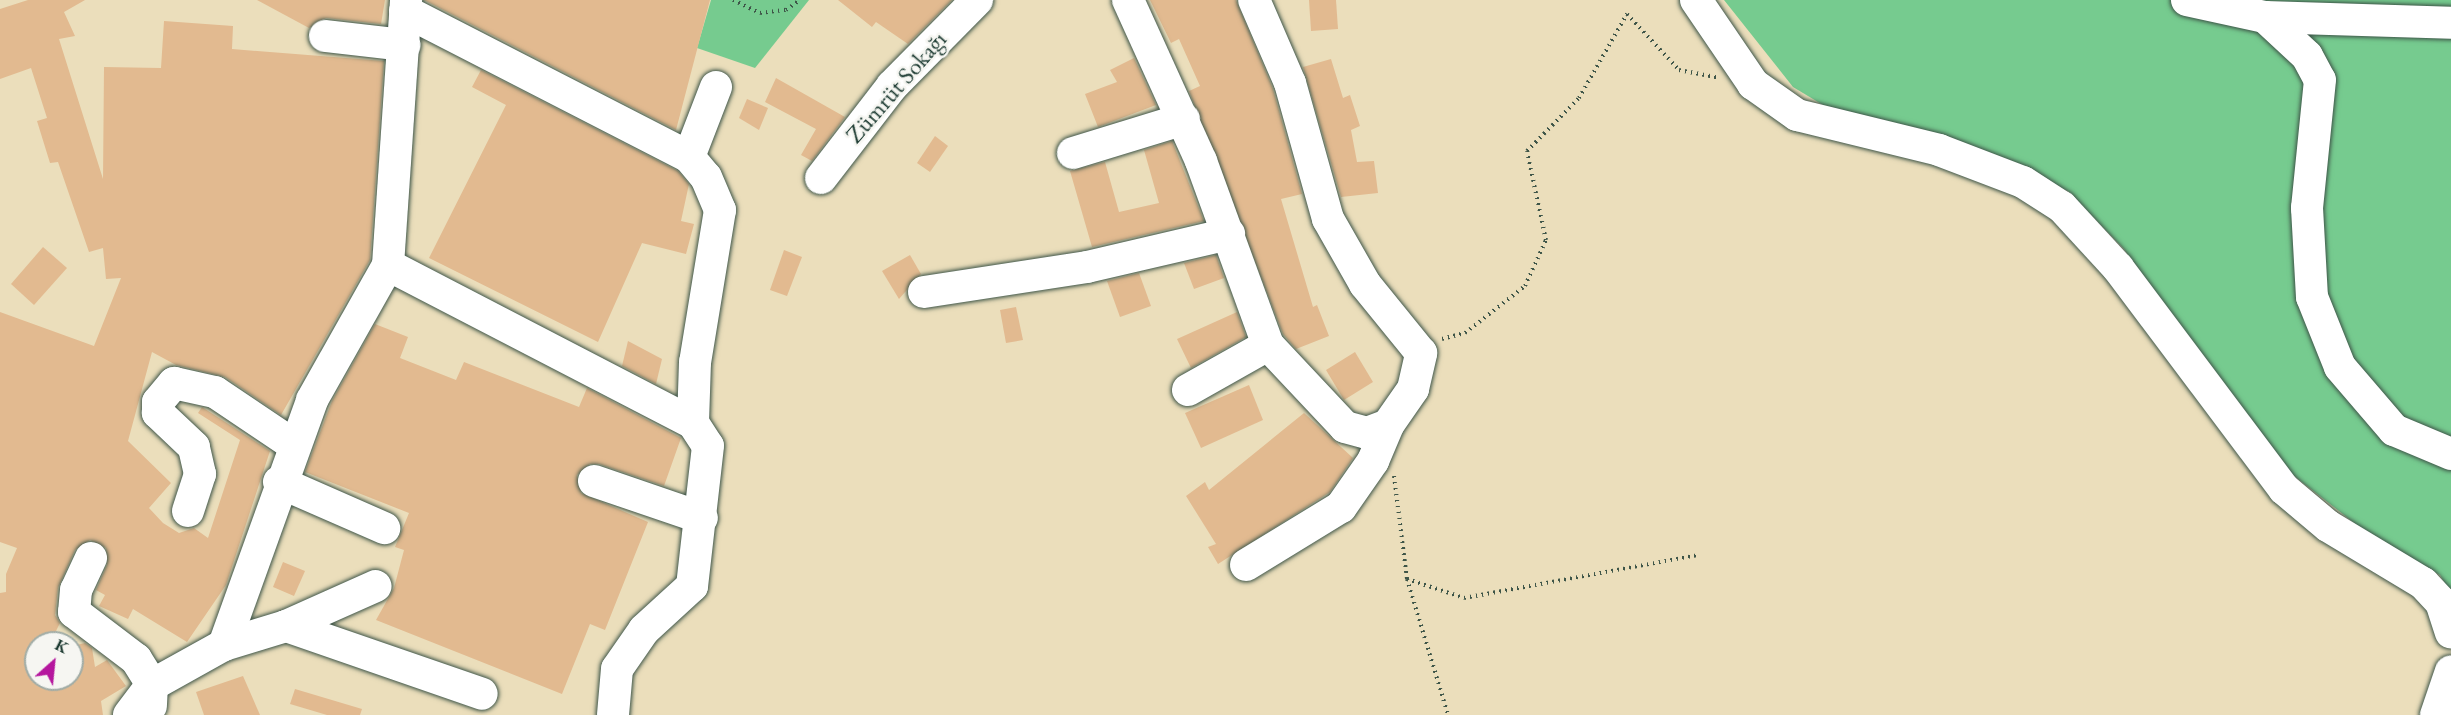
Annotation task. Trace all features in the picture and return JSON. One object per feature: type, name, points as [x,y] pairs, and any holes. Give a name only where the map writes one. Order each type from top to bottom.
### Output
[{"type":"street","name":"Zümrüt Sokağı","points":[[821,178],[892,86],[976,0]]},
{"type":"street","points":[[1128,0],[1184,119],[1229,234],[1268,345],[1345,427],[1367,433],[1388,425]]},
{"type":"street","points":[[1246,565],[1341,507],[1373,461],[1388,425],[1413,389],[1421,353],[1365,284],[1328,219],[1290,83],[1254,0]]},
{"type":"street","points":[[1696,0],[1753,84],[1797,115],[1939,150],[2023,182],[2062,207],[2118,268],[2284,489],[2328,526],[2401,566],[2446,601],[2451,632]]},
{"type":"street","points":[[2187,0],[2265,17],[2451,23]]},
{"type":"street","points":[[224,645],[279,482],[294,445],[323,379],[388,265],[405,6],[689,158],[706,177],[720,210],[695,362],[693,423]]},
{"type":"street","points":[[2265,17],[2307,56],[2320,80],[2307,208],[2312,297],[2340,367],[2394,430],[2451,454]]},
{"type":"street","points":[[325,36],[404,45]]},
{"type":"street","points":[[689,158],[716,87]]},
{"type":"street","points":[[1073,153],[1184,119]]},
{"type":"street","points":[[924,292],[1087,267],[1229,234]]},
{"type":"street","points":[[388,265],[693,423],[708,446],[702,518],[692,586],[644,630],[617,669],[613,715]]},
{"type":"street","points":[[1188,390],[1268,345]]},
{"type":"street","points":[[188,511],[200,474],[194,447],[158,412],[158,402],[174,383],[215,392],[294,445]]},
{"type":"street","points":[[594,481],[702,518]]},
{"type":"street","points":[[279,482],[384,528]]},
{"type":"street","points":[[91,558],[76,590],[74,612],[136,659],[151,700]]},
{"type":"street","points":[[129,715],[224,645],[286,626],[376,586]]},
{"type":"street","points":[[286,626],[482,694]]},
{"type":"street","points":[[2436,715],[2451,671]]},
{"type":"path","points":[[733,0],[760,13],[786,10],[800,0]]},
{"type":"path","points":[[1421,353],[1446,336],[1465,333],[1525,286],[1546,240],[1527,151],[1579,98],[1627,14],[1679,70],[1753,84]]},
{"type":"path","points":[[1394,472],[1407,579],[1448,715]]},
{"type":"path","points":[[1407,579],[1464,598],[1699,555]]},
{"type":"green space","points":[[711,0],[809,0],[755,68],[697,48]]},
{"type":"green space","points":[[1724,0],[2451,0],[2451,594],[2440,575],[2376,540],[2284,468],[2124,249],[2068,191],[1945,140],[1823,105],[1793,87]]},
{"type":"building","points":[[28,0],[85,0],[64,12],[75,36],[59,39],[103,179],[104,67],[161,68],[164,21],[233,26],[232,49],[384,61],[370,260],[281,415],[225,377],[176,365],[152,352],[128,441],[171,483],[149,508],[163,523],[179,533],[194,528],[208,538],[240,440],[198,413],[202,407],[270,451],[226,585],[187,642],[133,609],[128,619],[99,606],[105,595],[96,590],[107,565],[106,548],[90,540],[75,550],[58,588],[55,615],[60,623],[56,631],[24,631],[24,691],[84,691],[85,643],[92,648],[95,667],[107,660],[126,686],[101,701],[103,715],[0,715],[0,593],[6,592],[6,574],[17,548],[0,542],[0,312],[94,346],[121,278],[106,279],[103,248],[89,252],[58,162],[50,163],[37,121],[47,118],[31,68],[0,79],[0,9]]},
{"type":"building","points":[[257,0],[385,0],[381,24],[326,18],[309,28]]},
{"type":"building","points":[[424,0],[710,0],[676,130]]},
{"type":"building","points":[[838,0],[952,0],[908,44],[876,22],[872,27]]},
{"type":"building","points":[[1150,0],[1236,0],[1273,89],[1302,194],[1281,199],[1313,307],[1317,305],[1329,336],[1296,349],[1283,334],[1189,91],[1200,86],[1179,39],[1171,43]]},
{"type":"building","points":[[1309,0],[1336,0],[1338,29],[1311,31]]},
{"type":"building","points":[[1134,58],[1156,105],[1098,127],[1085,94],[1117,82],[1110,70]]},
{"type":"building","points":[[1331,59],[1343,98],[1350,95],[1360,126],[1351,130],[1357,162],[1374,161],[1378,193],[1341,197],[1303,67]]},
{"type":"building","points":[[481,70],[678,171],[689,184],[681,221],[694,224],[686,254],[642,243],[598,342],[429,258],[506,105],[472,87]]},
{"type":"building","points":[[776,78],[845,117],[812,161],[801,155],[816,129],[765,102]]},
{"type":"building","points":[[747,99],[768,108],[759,130],[739,118]]},
{"type":"building","points":[[935,136],[948,146],[930,172],[917,163]]},
{"type":"building","points":[[1172,141],[1204,221],[1092,247],[1070,171],[1105,162],[1119,212],[1159,203],[1144,150]]},
{"type":"building","points":[[43,247],[67,268],[34,305],[11,284]]},
{"type":"building","points":[[784,250],[802,257],[787,296],[770,290]]},
{"type":"building","points":[[910,255],[921,274],[899,299],[882,271]]},
{"type":"building","points":[[1216,255],[1224,278],[1194,289],[1184,263]]},
{"type":"building","points":[[1139,273],[1151,306],[1120,317],[1107,281]]},
{"type":"building","points":[[1016,307],[1023,340],[1006,343],[1000,310]]},
{"type":"building","points":[[1237,312],[1246,337],[1191,368],[1177,339]]},
{"type":"building","points":[[375,324],[408,337],[400,358],[456,380],[464,362],[579,407],[587,388],[681,438],[664,486],[599,464],[590,464],[577,475],[581,493],[648,522],[605,630],[590,624],[562,694],[376,620],[394,588],[404,550],[395,547],[409,513],[305,472],[332,401]]},
{"type":"building","points":[[628,341],[662,359],[656,384],[622,366]]},
{"type":"building","points":[[1355,352],[1373,382],[1344,400],[1326,370]]},
{"type":"building","points":[[1249,385],[1263,420],[1201,448],[1185,413]]},
{"type":"building","points":[[1304,413],[1353,458],[1330,492],[1218,564],[1208,547],[1216,544],[1186,496],[1205,482],[1209,490]]},
{"type":"building","points":[[283,562],[305,571],[294,596],[273,587]]},
{"type":"building","points":[[243,676],[260,715],[204,715],[196,692]]},
{"type":"building","points":[[295,689],[362,709],[360,715],[327,715],[290,704]]}]
